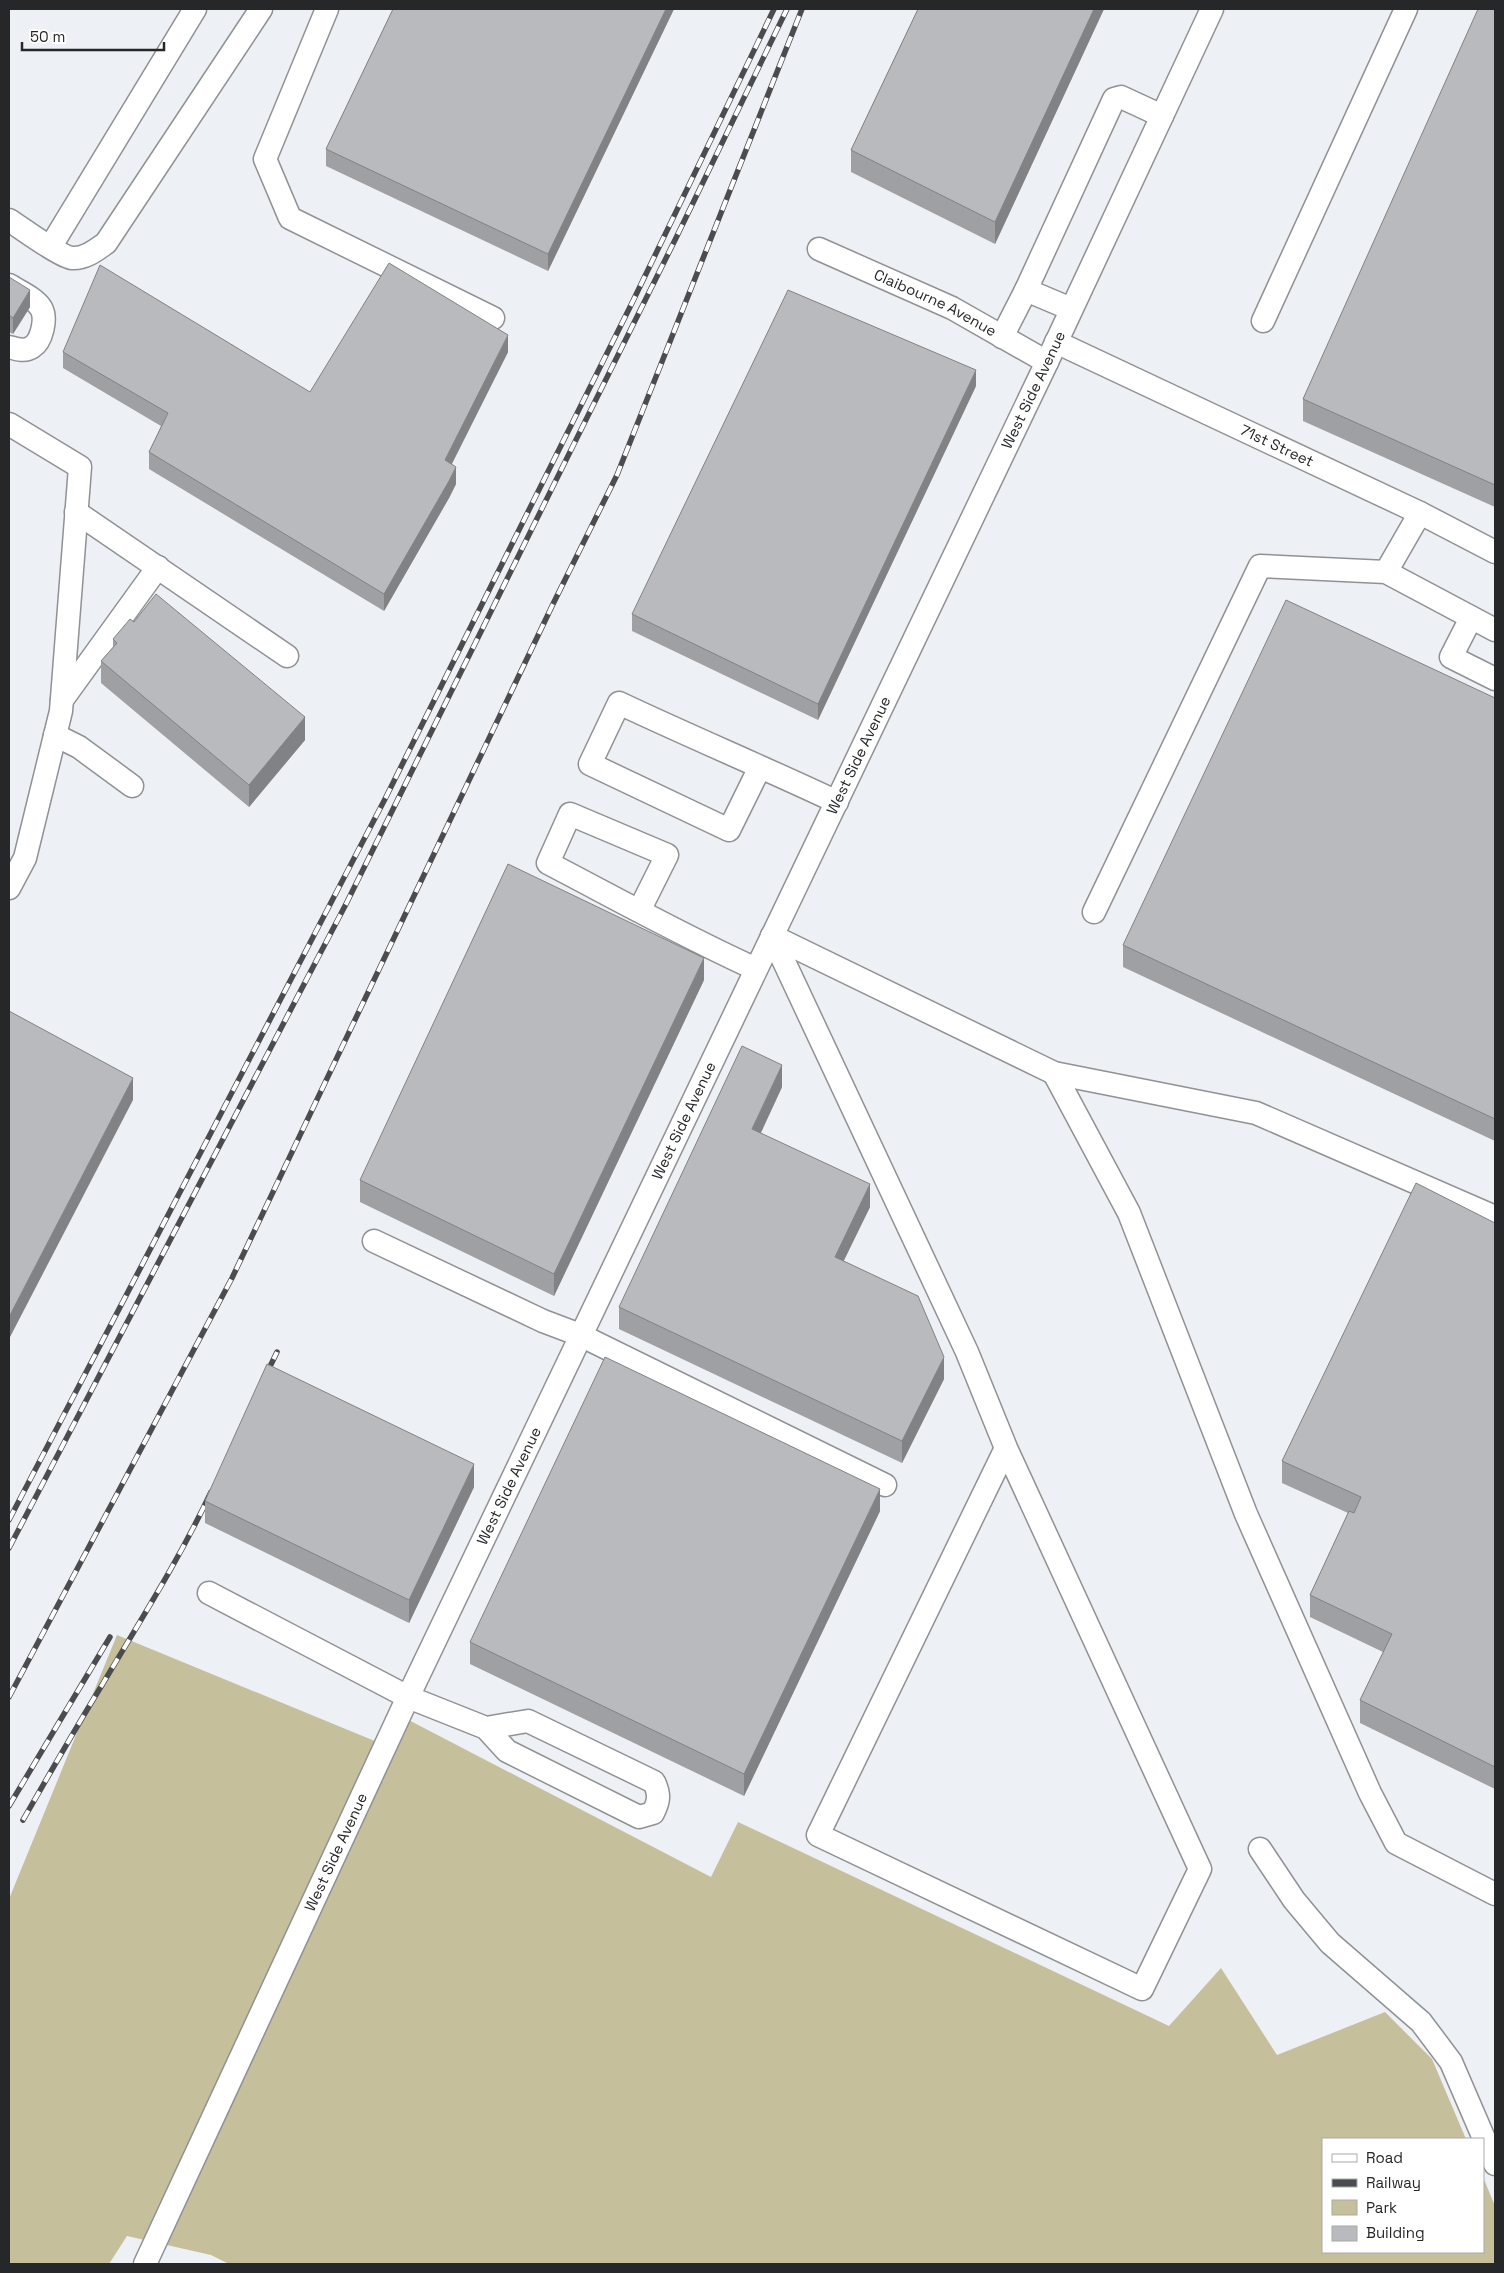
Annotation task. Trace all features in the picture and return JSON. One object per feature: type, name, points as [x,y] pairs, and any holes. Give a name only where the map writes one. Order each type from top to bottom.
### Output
[{"type":"street","points":[[51,246],[195,9]]},
{"type":"street","points":[[9,220],[70,258],[82,257],[95,252],[106,243],[261,9]]},
{"type":"street","points":[[326,9],[265,160],[290,218],[493,318]]},
{"type":"street","name":"West Side Avenue","points":[[145,2264],[408,1697],[1052,352],[1212,9]]},
{"type":"street","points":[[1263,321],[1406,9]]},
{"type":"street","points":[[1002,337],[1026,290],[1114,99],[1120,97],[1162,116]]},
{"type":"street","name":"Claibourne Avenue","points":[[819,249],[952,308],[1002,337],[1052,352]]},
{"type":"street","points":[[9,285],[42,308],[43,320],[42,331],[31,348],[22,350],[9,347]]},
{"type":"street","points":[[1026,290],[1071,309]]},
{"type":"street","name":"71st Street","points":[[1052,352],[1420,513],[1495,552]]},
{"type":"street","points":[[9,424],[80,467],[62,700],[26,858],[9,888]]},
{"type":"street","points":[[76,512],[287,656]]},
{"type":"street","points":[[1386,572],[1420,513]]},
{"type":"street","points":[[1094,912],[1260,566],[1386,572],[1495,630]]},
{"type":"street","points":[[62,700],[158,568]]},
{"type":"street","points":[[1472,618],[1451,657],[1495,679]]},
{"type":"street","points":[[760,768],[730,830],[590,764],[619,703],[836,802]]},
{"type":"street","points":[[55,735],[79,747],[132,786]]},
{"type":"street","points":[[639,911],[667,855],[570,814],[548,863],[639,911],[756,969]]},
{"type":"street","points":[[772,936],[1054,1074],[1256,1113],[1495,1217]]},
{"type":"street","points":[[772,936],[967,1352],[1006,1448],[1200,1870],[1142,1989],[818,1835],[1006,1448]]},
{"type":"street","points":[[1054,1074],[1129,1213],[1246,1514],[1370,1793],[1396,1843],[1495,1894]]},
{"type":"street","points":[[374,1241],[543,1320],[580,1335],[885,1485]]},
{"type":"street","points":[[209,1593],[408,1697],[486,1728],[507,1751],[639,1817],[652,1813],[659,1801],[658,1791],[654,1782],[528,1722],[486,1728]]},
{"type":"street","points":[[1260,1849],[1294,1900],[1330,1943],[1422,2022],[1451,2062],[1484,2138]]},
{"type":"street","points":[[1484,2138],[1495,2164]]},
{"type":"green space","points":[[117,1635],[382,1744],[399,1715],[711,1877],[738,1822],[1169,2026],[1221,1968],[1277,2055],[1385,2012],[1432,2059],[1466,2138],[1322,2138],[1322,2253],[1484,2253],[1484,2179],[1495,2206],[1495,2264],[229,2264],[211,2255],[127,2236],[109,2264],[9,2264],[9,1899]]},
{"type":"building","points":[[393,9],[666,9],[548,254],[326,149]]},
{"type":"building","points":[[918,9],[1094,9],[995,222],[851,150]]},
{"type":"building","points":[[1478,9],[1495,9],[1495,485],[1303,399]]},
{"type":"building","points":[[389,263],[508,335],[445,460],[456,467],[384,594],[149,452],[168,413],[63,352],[100,265],[310,392]]},
{"type":"building","points":[[9,277],[30,290],[13,318],[9,315]]},
{"type":"building","points":[[788,290],[976,370],[818,704],[632,614]]},
{"type":"building","points":[[156,594],[305,717],[249,785],[101,661],[117,643],[113,639],[130,619],[134,622]]},
{"type":"building","points":[[1286,600],[1495,698],[1495,1119],[1123,945]]},
{"type":"building","points":[[508,864],[704,958],[554,1274],[360,1180]]},
{"type":"building","points":[[9,1011],[133,1078],[9,1317]]},
{"type":"building","points":[[742,1046],[782,1065],[752,1129],[870,1184],[835,1257],[918,1296],[944,1357],[902,1441],[619,1307]]},
{"type":"building","points":[[1416,1183],[1495,1223],[1495,1767],[1360,1700],[1392,1634],[1310,1595],[1349,1511],[1354,1513],[1361,1497],[1282,1461]]},
{"type":"building","points":[[605,1357],[880,1489],[744,1774],[470,1642]]},
{"type":"building","points":[[267,1364],[474,1464],[409,1600],[205,1501]]},
{"type":"railway","points":[[9,1520],[385,799],[631,305],[774,9]]},
{"type":"railway","points":[[9,1548],[346,904],[675,240],[787,9]]},
{"type":"railway","points":[[9,1697],[232,1278],[553,604],[617,475],[802,9]]},
{"type":"railway","points":[[264,1379],[277,1352]]},
{"type":"railway","points":[[23,1820],[145,1614],[211,1492]]},
{"type":"railway","points":[[9,1806],[110,1637]]}]
